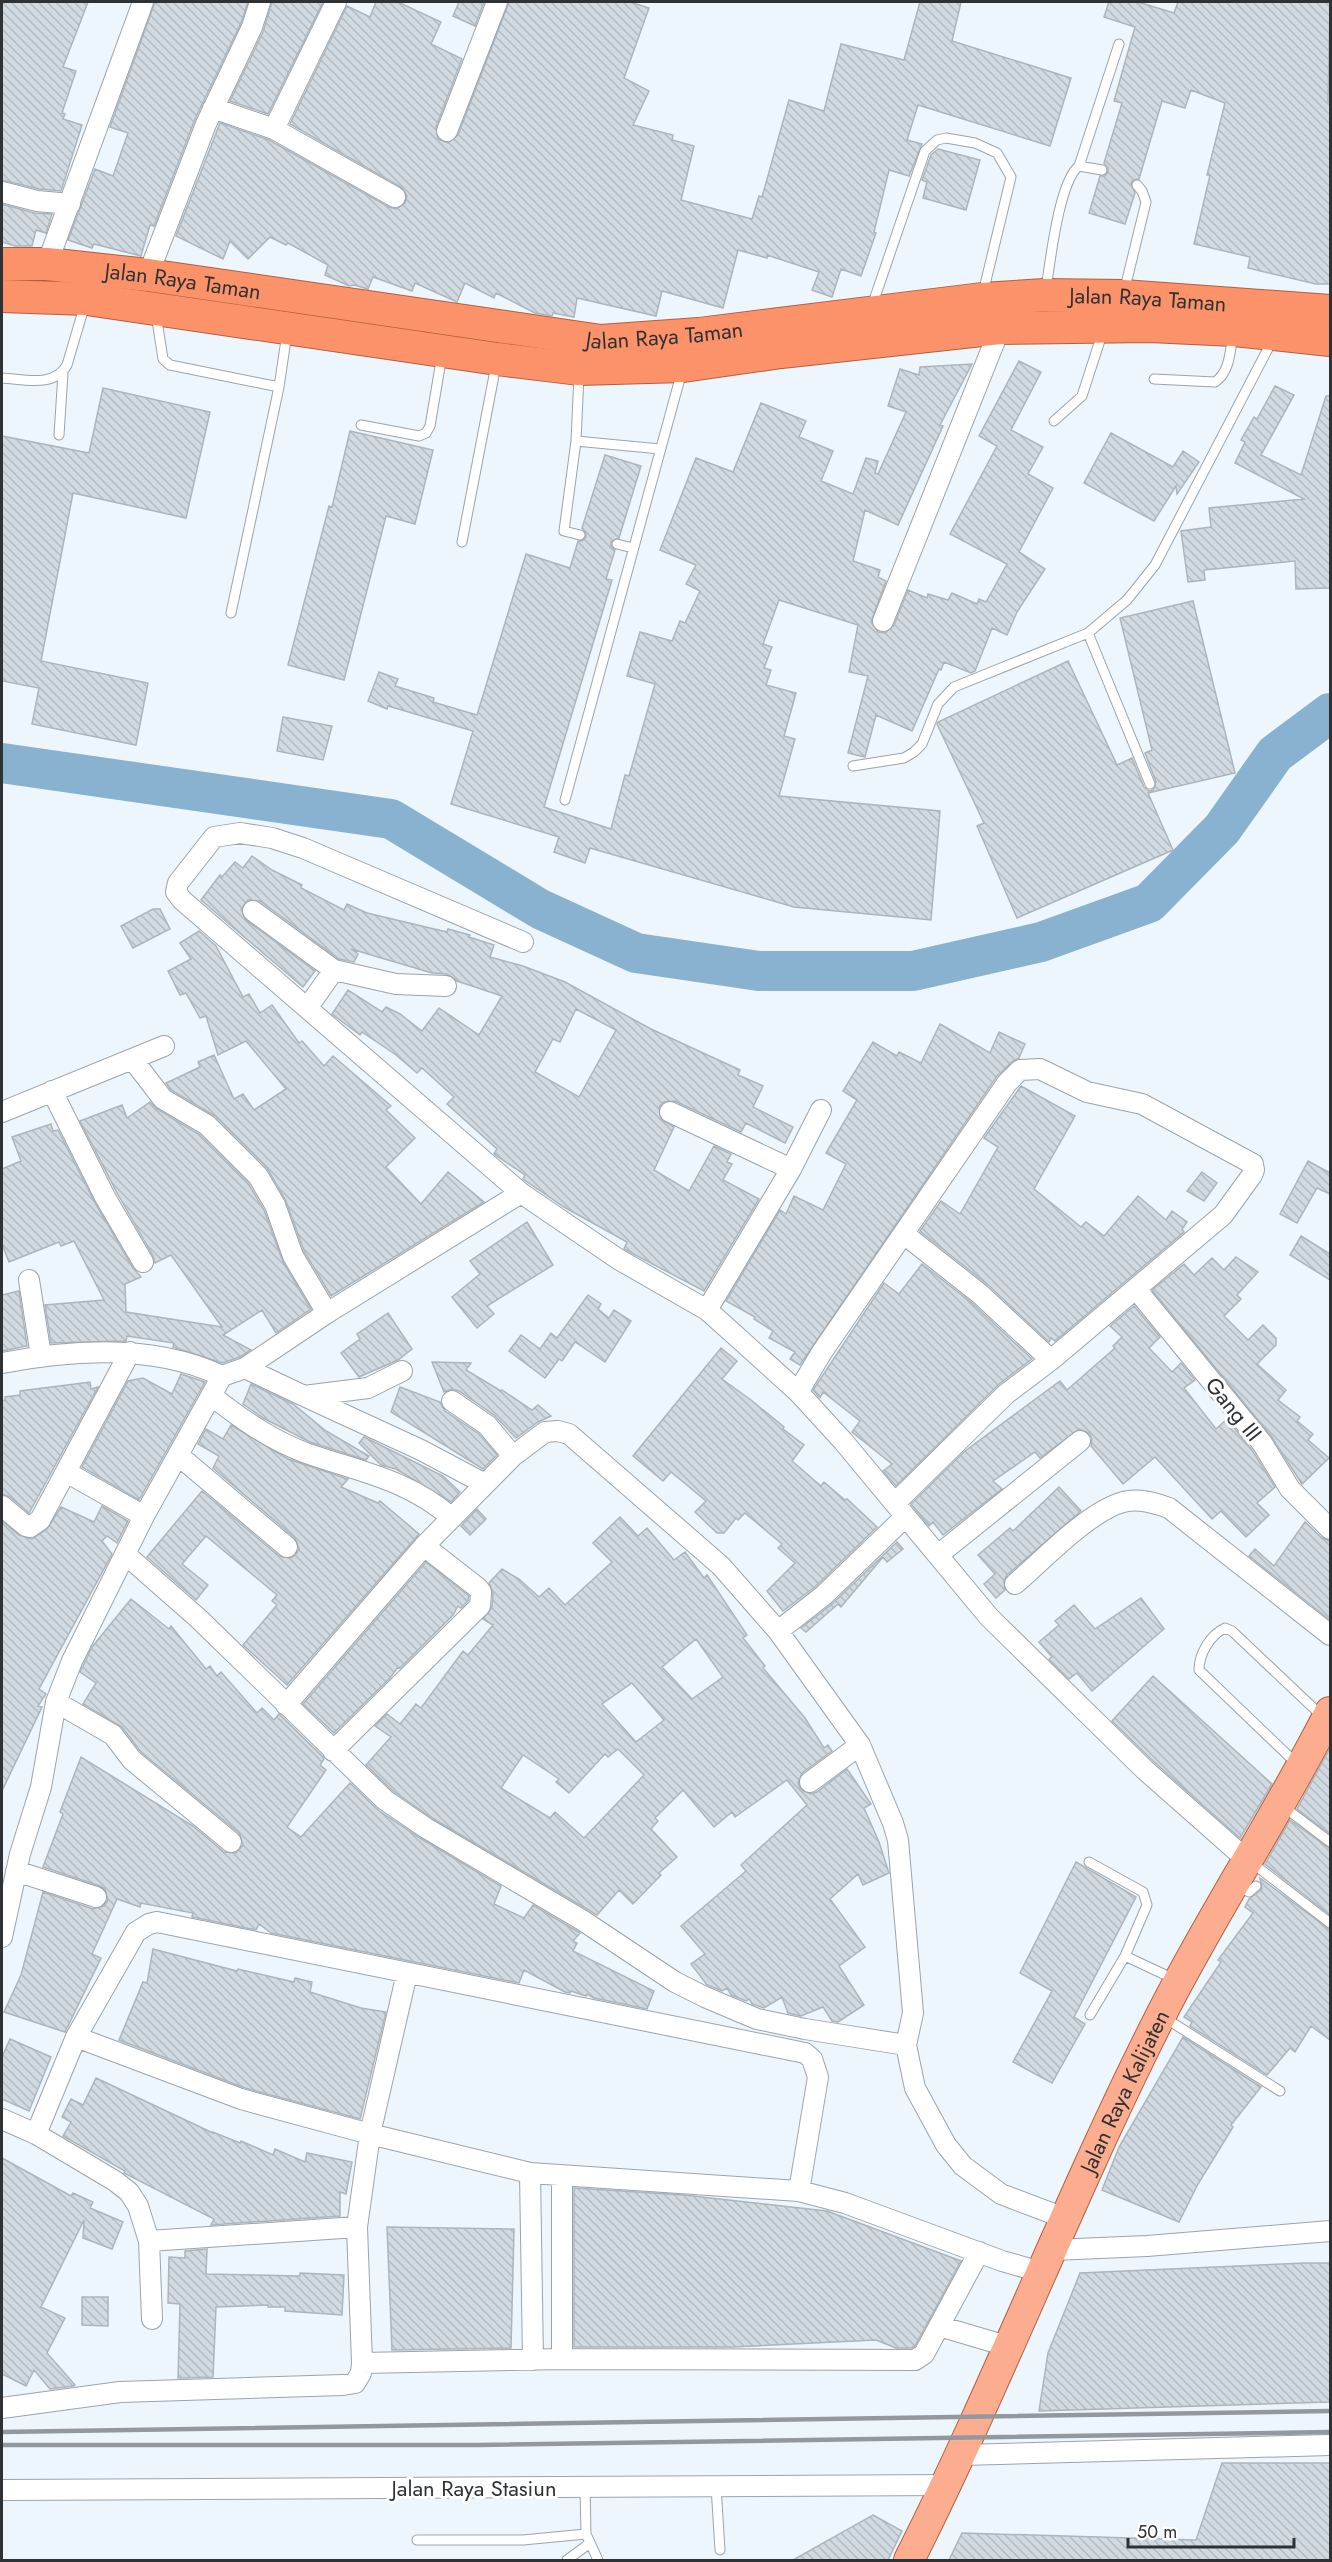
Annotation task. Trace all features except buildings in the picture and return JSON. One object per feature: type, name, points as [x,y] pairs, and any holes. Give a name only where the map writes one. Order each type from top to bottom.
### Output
[{"type":"highway","name":"Jalan Raya Taman","points":[[2,264],[47,264],[148,274],[601,341],[643,339],[870,314],[982,299],[1045,295],[1123,296],[1330,311]]},
{"type":"highway","name":"Jalan Raya Taman","points":[[2,296],[87,299],[579,369],[683,366],[781,352],[1000,328],[1105,325],[1234,330],[1330,340]]},
{"type":"main road","name":"Jalan Raya Kalijaten","points":[[909,2560],[961,2455],[1160,2016],[1246,1876],[1281,1805],[1325,1727]]},
{"type":"street","points":[[47,264],[142,2]]},
{"type":"street","points":[[148,274],[213,108],[252,27],[260,2]]},
{"type":"street","points":[[273,129],[336,2]]},
{"type":"street","points":[[447,131],[497,2]]},
{"type":"street","points":[[213,108],[273,129],[395,197]]},
{"type":"street","points":[[2,192],[37,201],[70,204]]},
{"type":"street","points":[[883,621],[1000,328]]},
{"type":"street","points":[[524,942],[303,848],[272,838],[240,833],[214,837],[178,883],[176,892],[521,1193],[608,1253],[707,1310],[798,1392],[989,1617],[1246,1876]]},
{"type":"street","points":[[253,911],[334,970],[396,984],[446,986]]},
{"type":"street","points":[[308,1007],[334,970]]},
{"type":"street","points":[[2,1112],[164,1046]]},
{"type":"street","points":[[133,1060],[163,1099],[207,1125],[258,1176],[274,1205],[293,1256],[327,1313]]},
{"type":"street","points":[[780,1629],[824,1595],[1006,1394],[1051,1360],[1229,1210],[1252,1175],[1253,1164],[1142,1104],[1087,1092],[1040,1070],[1020,1070],[1013,1076],[822,1352],[798,1392]]},
{"type":"street","points":[[52,1091],[105,1197],[143,1262]]},
{"type":"street","points":[[707,1310],[791,1169],[821,1110]]},
{"type":"street","points":[[670,1112],[791,1169]]},
{"type":"street","points":[[2,1937],[16,1871],[41,1787],[56,1702],[72,1661],[144,1516],[222,1376],[252,1364],[327,1313],[521,1193]]},
{"type":"street","points":[[904,1234],[980,1294],[1051,1360]]},
{"type":"street","points":[[29,1280],[41,1356]]},
{"type":"street","name":"Gang III","points":[[1136,1289],[1262,1443],[1290,1489],[1330,1529]]},
{"type":"street","points":[[2,1506],[26,1526],[35,1524],[66,1472],[130,1352]]},
{"type":"street","points":[[2,1364],[41,1356],[130,1352],[193,1364],[222,1376]]},
{"type":"street","points":[[252,1364],[304,1396],[421,1450],[485,1484]]},
{"type":"street","points":[[304,1396],[368,1388],[402,1371]]},
{"type":"street","points":[[212,1396],[243,1420],[276,1439],[305,1452],[408,1487],[432,1500],[452,1518]]},
{"type":"street","points":[[452,1401],[487,1425],[513,1456]]},
{"type":"street","points":[[286,1705],[424,1546],[513,1456],[545,1432],[558,1431],[569,1434],[721,1566],[780,1629],[860,1745],[893,1822],[898,1840],[913,2013],[906,2045],[915,2088],[946,2145],[963,2166],[1001,2194],[1067,2219]]},
{"type":"street","points":[[938,1555],[1080,1441]]},
{"type":"street","points":[[178,1455],[287,1547]]},
{"type":"street","points":[[66,1472],[144,1516]]},
{"type":"street","points":[[1016,1584],[1100,1511],[1125,1502],[1151,1502],[1169,1508],[1330,1635]]},
{"type":"street","points":[[333,1751],[480,1606],[481,1592],[478,1588],[424,1546]]},
{"type":"street","points":[[125,1554],[199,1619],[333,1751],[398,1810],[582,1920],[675,1982],[757,2019],[906,2045]]},
{"type":"street","points":[[56,1702],[113,1735],[132,1760],[231,1842]]},
{"type":"street","points":[[810,1782],[860,1745]]},
{"type":"street","points":[[16,1871],[96,1897]]},
{"type":"street","points":[[36,2134],[76,2037],[136,1932],[157,1922],[805,2053],[812,2059],[818,2077],[799,2191]]},
{"type":"street","points":[[2,2408],[120,2392],[349,2384],[359,2378],[362,2363],[357,2227],[370,2134],[407,1973]]},
{"type":"street","points":[[76,2037],[241,2099],[370,2134],[530,2172],[799,2191],[845,2203],[979,2252],[1047,2261],[1147,2246],[1330,2231]]},
{"type":"street","points":[[2,2119],[36,2134],[129,2192],[138,2206],[149,2241],[152,2319]]},
{"type":"street","points":[[530,2172],[533,2360]]},
{"type":"street","points":[[562,2176],[562,2359]]},
{"type":"street","points":[[149,2241],[357,2227]]},
{"type":"street","points":[[362,2363],[562,2359],[915,2360],[924,2354],[979,2252]]},
{"type":"street","points":[[939,2326],[1010,2347]]},
{"type":"street","points":[[961,2455],[1330,2445]]},
{"type":"street","name":"Jalan Raya Stasiun","points":[[2,2490],[947,2485]]},
{"type":"lane","points":[[1045,295],[1066,190],[1071,174],[1079,166],[1119,44]]},
{"type":"lane","points":[[870,314],[925,151],[937,140],[946,138],[975,143],[997,153],[1011,177],[982,299]]},
{"type":"lane","points":[[1079,166],[1102,170]]},
{"type":"lane","points":[[1123,296],[1146,202],[1137,185]]},
{"type":"lane","points":[[2,378],[43,380],[55,378],[63,373],[68,365],[87,299]]},
{"type":"lane","points":[[155,309],[163,359],[170,365],[279,387]]},
{"type":"lane","points":[[1054,421],[1082,396],[1105,325]]},
{"type":"lane","points":[[231,613],[279,387],[288,328]]},
{"type":"lane","points":[[1154,380],[1215,382],[1221,378],[1226,369],[1234,330]]},
{"type":"lane","points":[[853,766],[904,758],[914,752],[922,744],[938,704],[954,687],[1088,633],[1127,600],[1155,565],[1275,335]]},
{"type":"lane","points":[[361,425],[419,436],[426,433],[430,426],[443,351]]},
{"type":"lane","points":[[462,542],[497,359]]},
{"type":"lane","points":[[565,800],[683,366]]},
{"type":"lane","points":[[579,369],[576,441],[564,531],[580,535]]},
{"type":"lane","points":[[59,435],[63,373]]},
{"type":"lane","points":[[576,441],[660,449]]},
{"type":"lane","points":[[617,544],[633,548]]},
{"type":"lane","points":[[1088,633],[1150,784]]},
{"type":"lane","points":[[1301,1768],[1199,1670],[1199,1658],[1217,1632],[1225,1628],[1232,1631],[1325,1727]]},
{"type":"lane","points":[[1281,1805],[1330,1842]]},
{"type":"lane","points":[[1089,1862],[1143,1892],[1147,1905],[1125,1956],[1090,2015]]},
{"type":"lane","points":[[1246,1876],[1330,1923]]},
{"type":"lane","points":[[1125,1956],[1179,1982]]},
{"type":"lane","points":[[1160,2016],[1280,2091]]},
{"type":"lane","points":[[716,2486],[720,2550]]},
{"type":"lane","points":[[585,2487],[586,2534],[598,2560]]},
{"type":"lane","points":[[417,2540],[522,2540],[586,2534]]},
{"type":"lane","points":[[567,2560],[590,2543]]},
{"type":"waterway","points":[[2,763],[391,819],[540,909],[636,953],[759,971],[913,971],[1041,942],[1149,903],[1222,829],[1275,754],[1330,713]]},
{"type":"railway","points":[[2,2432],[1330,2411]]},
{"type":"railway","points":[[2,2445],[479,2445],[1330,2432]]}]
